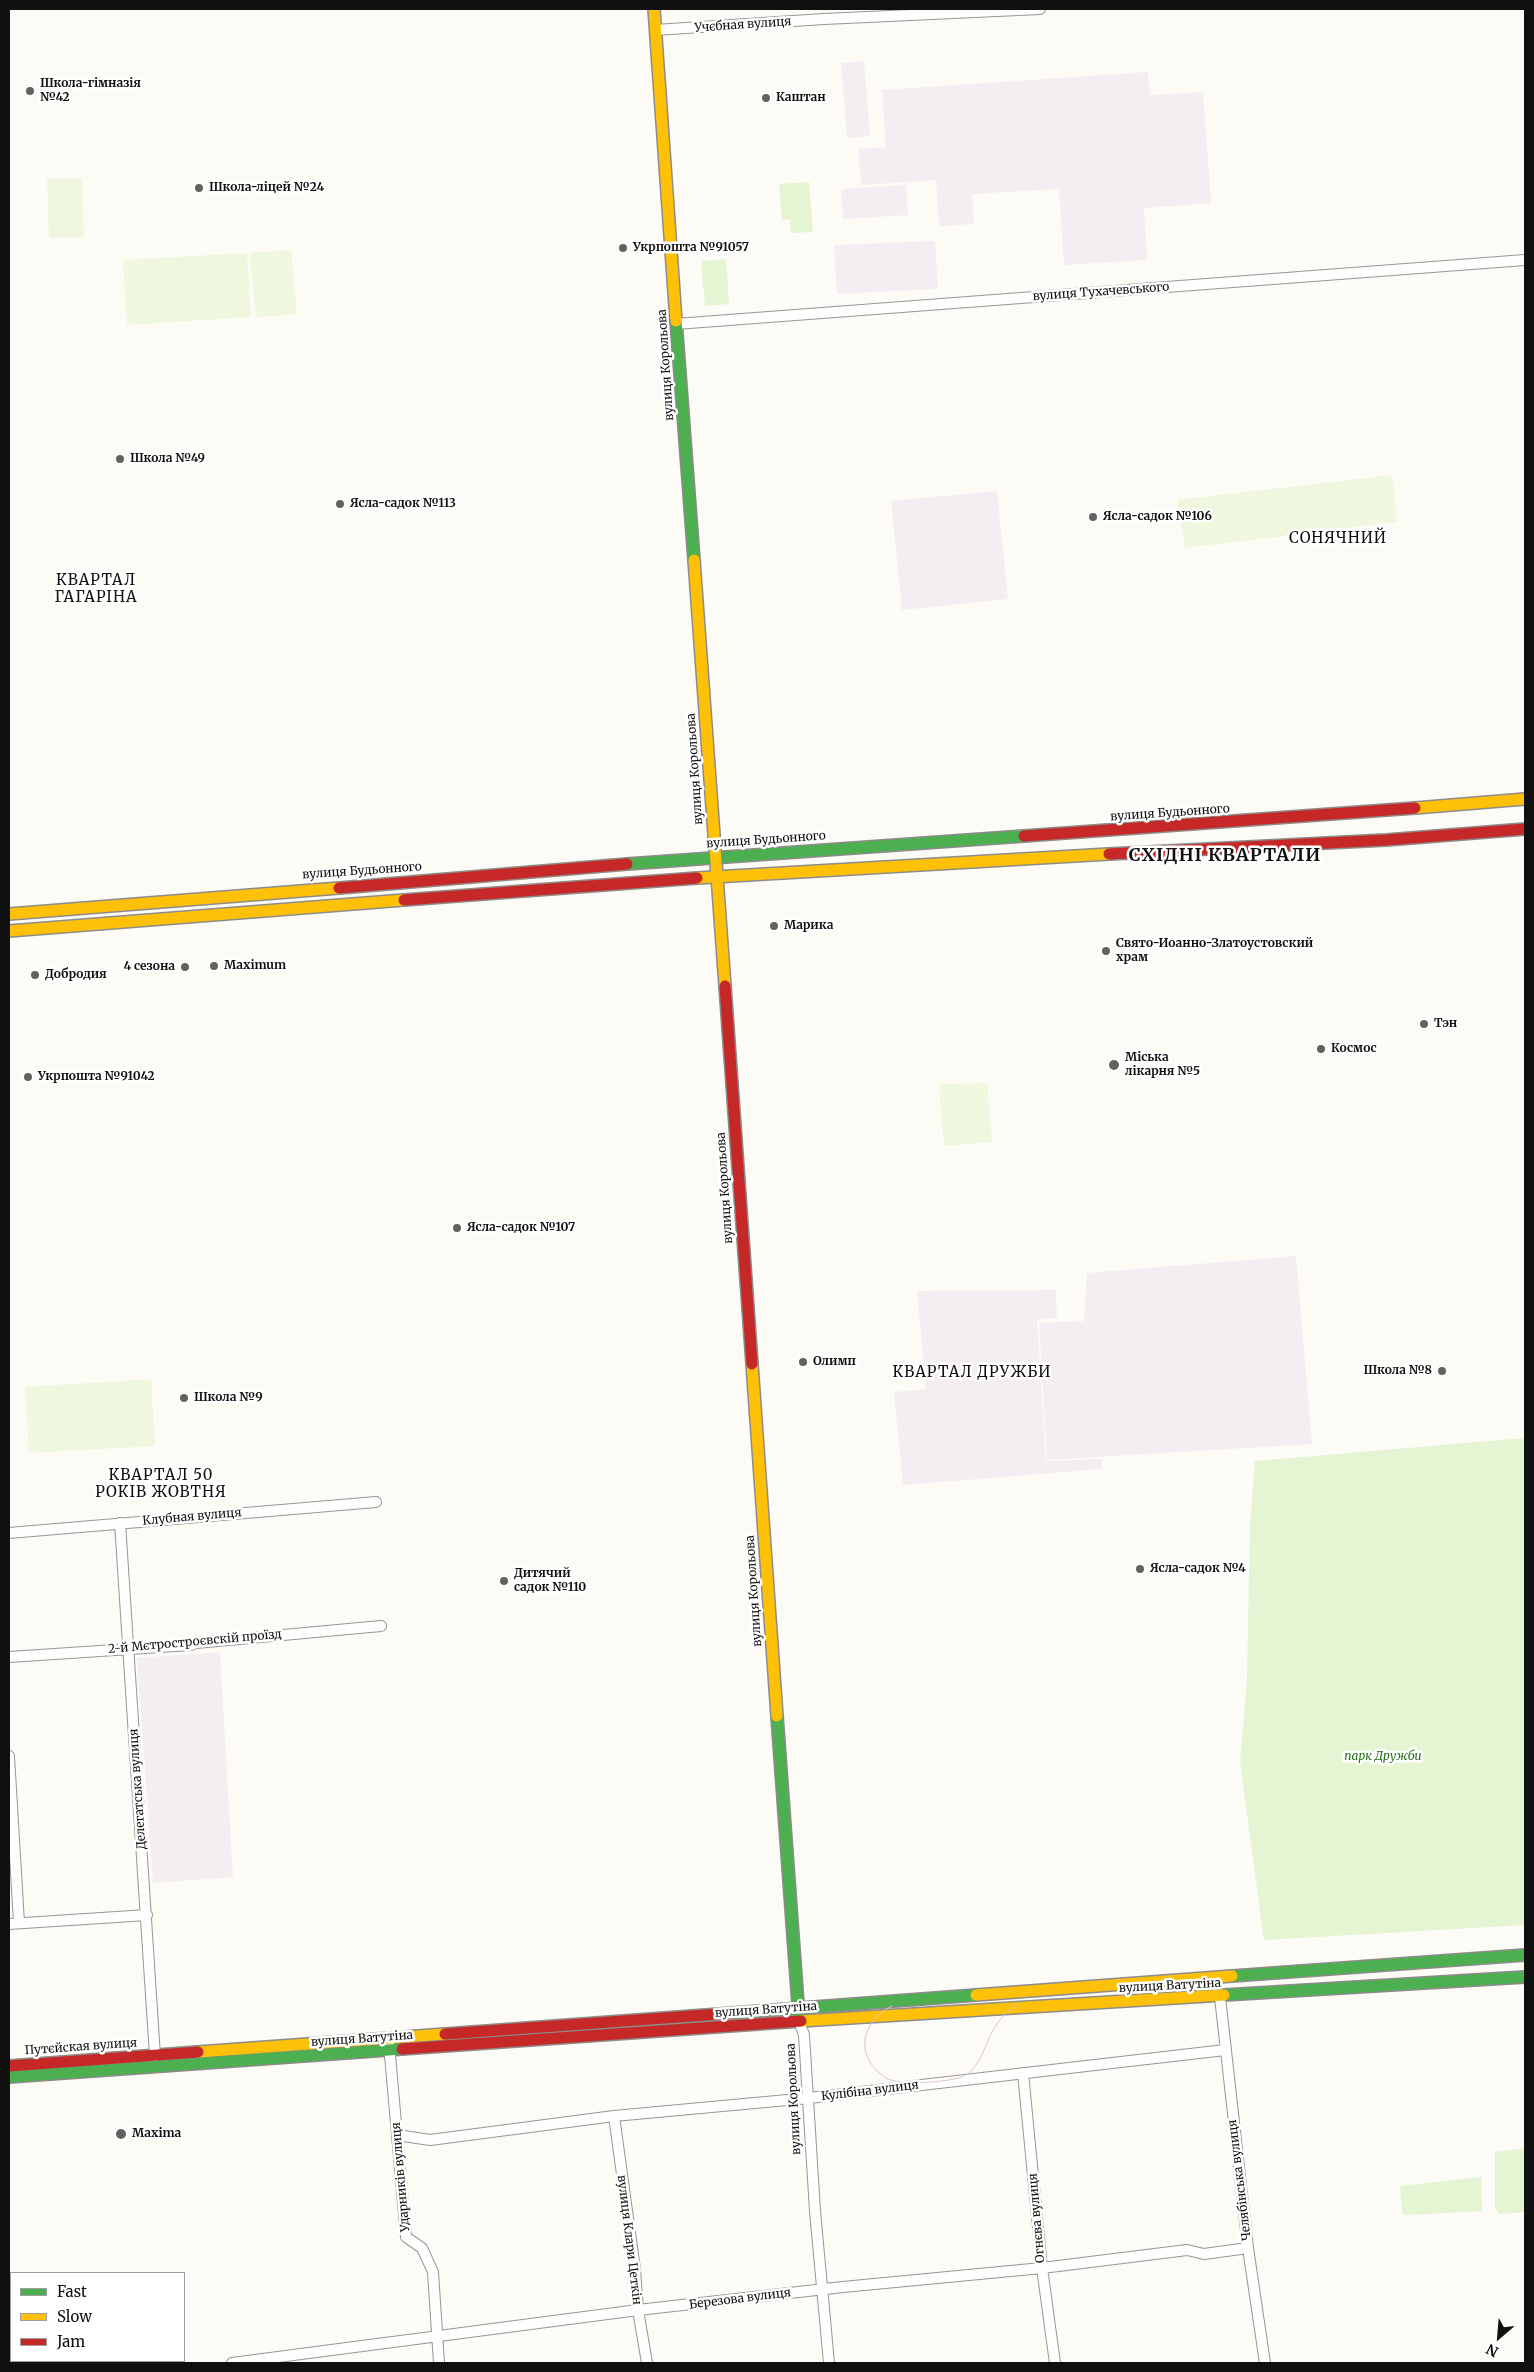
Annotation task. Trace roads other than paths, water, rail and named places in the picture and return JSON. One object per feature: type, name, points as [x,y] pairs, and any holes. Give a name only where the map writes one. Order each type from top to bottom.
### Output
[{"type":"main road","name":"вулиця Корольова","points":[[654,9],[799,2021]]},
{"type":"main road","name":"вулиця Будьонного","points":[[9,914],[715,857],[1193,826],[1525,799]]},
{"type":"main road","points":[[9,931],[772,872],[1210,847],[1386,840],[1525,830]]},
{"type":"main road","name":"вулиця Ватутіна","points":[[155,2056],[1525,1955]]},
{"type":"main road","name":"вулиця Ватутіна","points":[[9,2077],[799,2021],[1220,1997],[1525,1977]]},
{"type":"main road","name":"Путєйская вулиця","points":[[9,2066],[155,2056]]},
{"type":"street","name":"Учєбная вулиця","points":[[655,30],[824,19],[1040,9]]},
{"type":"street","name":"вулиця Тухачевського","points":[[676,324],[1525,260]]},
{"type":"street","name":"Клубная вулиця","points":[[9,1533],[376,1502]]},
{"type":"street","name":"Делегатська вулиця","points":[[120,1523],[155,2056]]},
{"type":"street","name":"2-й Мєтростроєвскій проїзд","points":[[9,1657],[190,1645],[196,1642],[381,1626]]},
{"type":"street","points":[[9,1756],[14,1924],[147,1915]]},
{"type":"street","name":"Челябінська вулиця","points":[[1220,1997],[1248,2248],[1265,2363]]},
{"type":"street","name":"вулиця Корольова","points":[[799,2021],[804,2035],[814,2211],[829,2363]]},
{"type":"street","name":"Ударників вулиця","points":[[389,2039],[406,2238],[422,2248],[433,2272],[439,2363]]},
{"type":"street","name":"Кулібіна вулиця","points":[[397,2135],[430,2140],[614,2116],[809,2098],[1225,2050]]},
{"type":"street","name":"Огнєва вулиця","points":[[1023,2073],[1042,2268],[1055,2363]]},
{"type":"street","name":"вулиця Клари Цеткін","points":[[614,2116],[638,2310],[647,2363]]},
{"type":"street","name":"Березова вулиця","points":[[232,2363],[436,2335],[822,2289],[1042,2268],[1187,2250],[1204,2254],[1248,2248]]},
{"type":"tram line","points":[[892,2006],[873,2021],[865,2040],[865,2050],[876,2070],[886,2078],[912,2083],[955,2079],[968,2073],[978,2062],[997,2023],[1020,2003]]},
{"type":"place","name":"Школа-гімназія №42","points":[[30,91]]},
{"type":"place","name":"Каштан","points":[[766,98]]},
{"type":"place","name":"Школа-ліцей №24","points":[[199,188]]},
{"type":"place","name":"Укрпошта №91057","points":[[623,248]]},
{"type":"place","name":"Школа №49","points":[[120,459]]},
{"type":"place","name":"Ясла-садок №113","points":[[340,504]]},
{"type":"place","name":"Ясла-садок №106","points":[[1093,517]]},
{"type":"place","name":"Марика","points":[[774,926]]},
{"type":"place","name":"Свято-Иоанно-Златоустовский храм","points":[[1106,951]]},
{"type":"place","name":"Maximum","points":[[214,966]]},
{"type":"place","name":"4 сезона","points":[[185,967]]},
{"type":"place","name":"Добродия","points":[[35,975]]},
{"type":"place","name":"Тэн","points":[[1424,1024]]},
{"type":"place","name":"Космос","points":[[1321,1049]]},
{"type":"place","name":"Міська лікарня №5","points":[[1114,1065]]},
{"type":"place","name":"Укрпошта №91042","points":[[28,1077]]},
{"type":"place","name":"Ясла-садок №107","points":[[457,1228]]},
{"type":"place","name":"Олимп","points":[[803,1362]]},
{"type":"place","name":"Школа №8","points":[[1442,1371]]},
{"type":"place","name":"Школа №9","points":[[184,1398]]},
{"type":"place","name":"Ясла-садок №4","points":[[1140,1569]]},
{"type":"place","name":"Дитячий садок №110","points":[[504,1581]]},
{"type":"place","name":"Maxima","points":[[121,2134]]},
{"type":"district","name":"СОНЯЧНИЙ","points":[[1338,539]]},
{"type":"district","name":"КВАРТАЛ ГАГАРІНА","points":[[96,590]]},
{"type":"district","name":"СХІДНІ КВАРТАЛИ","points":[[1225,856]]},
{"type":"district","name":"КВАРТАЛ ДРУЖБИ","points":[[972,1373]]},
{"type":"district","name":"КВАРТАЛ 50 РОКІВ ЖОВТНЯ","points":[[161,1484]]},
{"type":"park label","name":"парк Дружби","points":[[1383,1757]]}]
